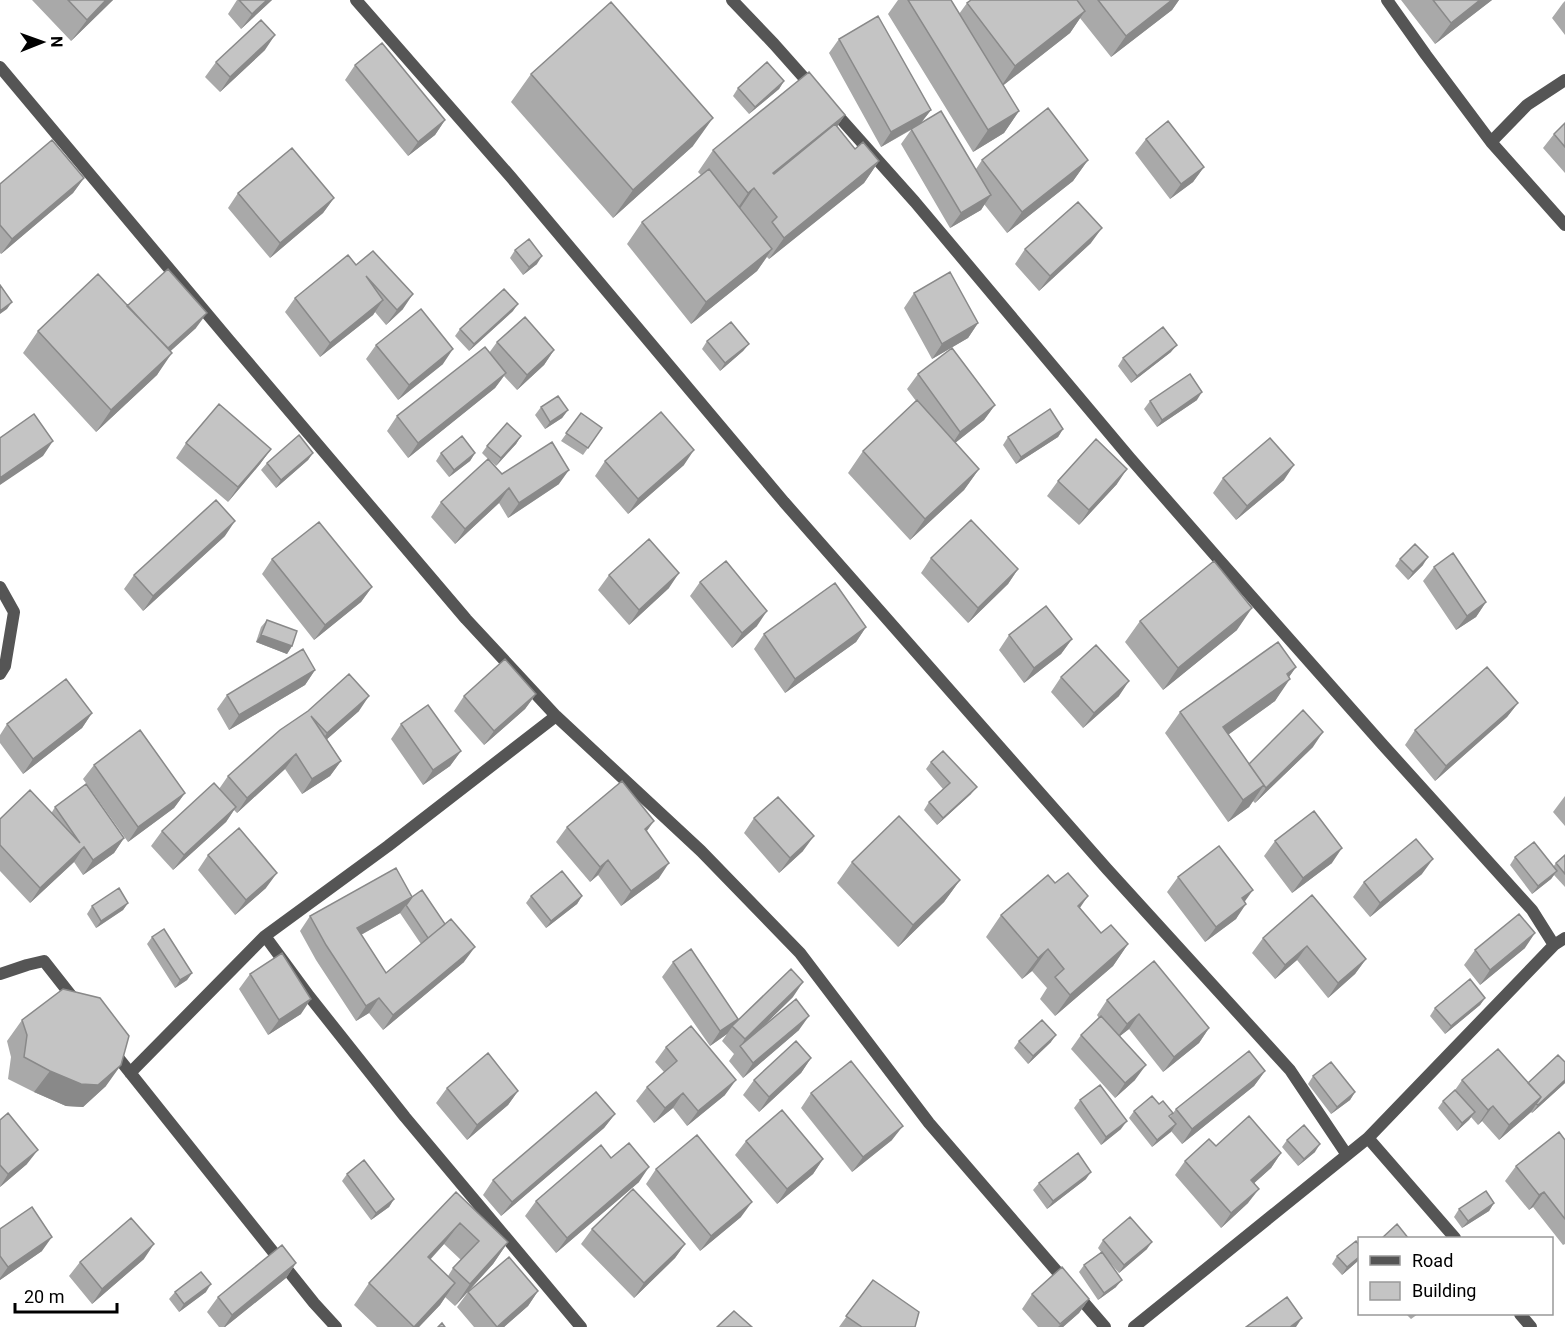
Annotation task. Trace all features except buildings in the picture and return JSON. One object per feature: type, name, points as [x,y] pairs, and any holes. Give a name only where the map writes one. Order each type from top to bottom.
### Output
[{"type":"street","points":[[356,0],[510,176],[784,502],[1107,869],[1290,1070],[1347,1155]]},
{"type":"street","points":[[732,0],[915,202],[1221,562],[1532,910],[1554,945]]},
{"type":"street","points":[[1388,0],[1491,142],[1565,225]]},
{"type":"street","points":[[0,67],[466,619],[556,716],[701,851],[800,953],[929,1123],[1105,1327]]},
{"type":"street","points":[[1491,142],[1527,105],[1565,80]]},
{"type":"street","points":[[0,587],[14,612],[4,666],[0,674]]},
{"type":"street","points":[[130,1072],[265,936],[388,846],[556,716]]},
{"type":"street","points":[[265,936],[309,996],[405,1117],[581,1327]]},
{"type":"street","points":[[1134,1327],[1368,1138],[1554,945],[1565,938]]},
{"type":"street","points":[[0,973],[44,961],[82,1009]]},
{"type":"street","points":[[105,1041],[336,1327]]},
{"type":"street","points":[[1368,1138],[1453,1237]]},
{"type":"street","points":[[1521,1315],[1531,1327]]}]
